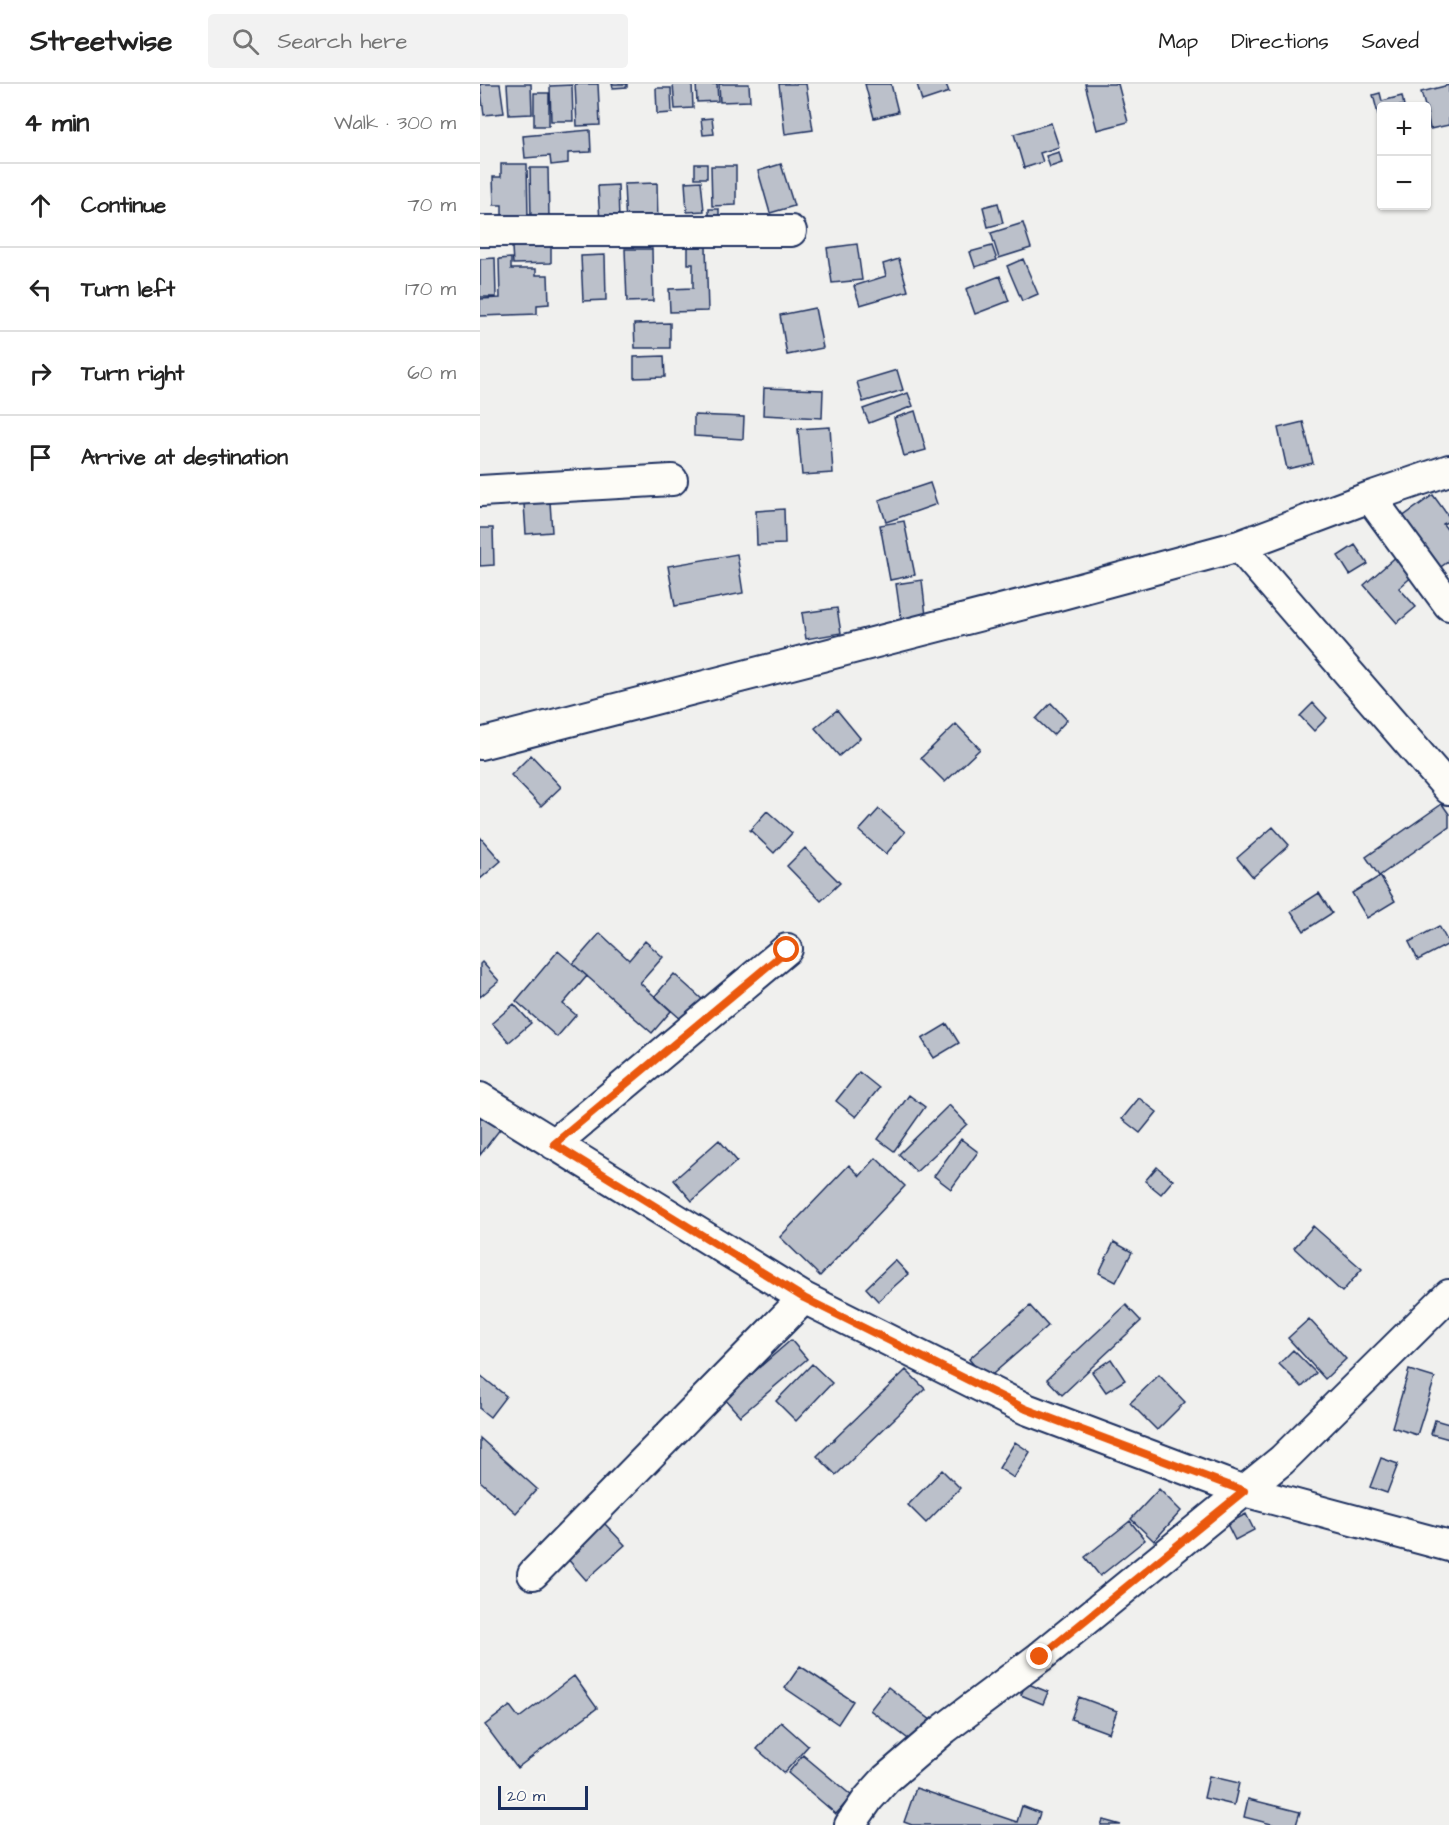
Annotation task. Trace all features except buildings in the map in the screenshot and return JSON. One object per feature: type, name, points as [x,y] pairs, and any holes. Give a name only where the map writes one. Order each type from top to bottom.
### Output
[{"type":"street","points":[[480,231],[791,231]]},
{"type":"street","points":[[480,744],[1047,598],[1239,546],[1449,470]]},
{"type":"street","points":[[480,491],[672,480]]},
{"type":"street","points":[[1370,497],[1449,605]]},
{"type":"street","points":[[1239,546],[1449,789]]},
{"type":"street","points":[[554,1144],[787,950]]},
{"type":"street","points":[[480,1098],[804,1298],[1026,1409],[1244,1491],[1449,1546]]},
{"type":"street","points":[[850,1825],[868,1799],[886,1779],[944,1729],[1040,1657],[1282,1461],[1449,1295]]},
{"type":"street","points":[[533,1574],[804,1298]]},
{"type":"route","points":[[787,950],[554,1144],[804,1298],[1026,1409],[1244,1491],[1040,1657]]}]
